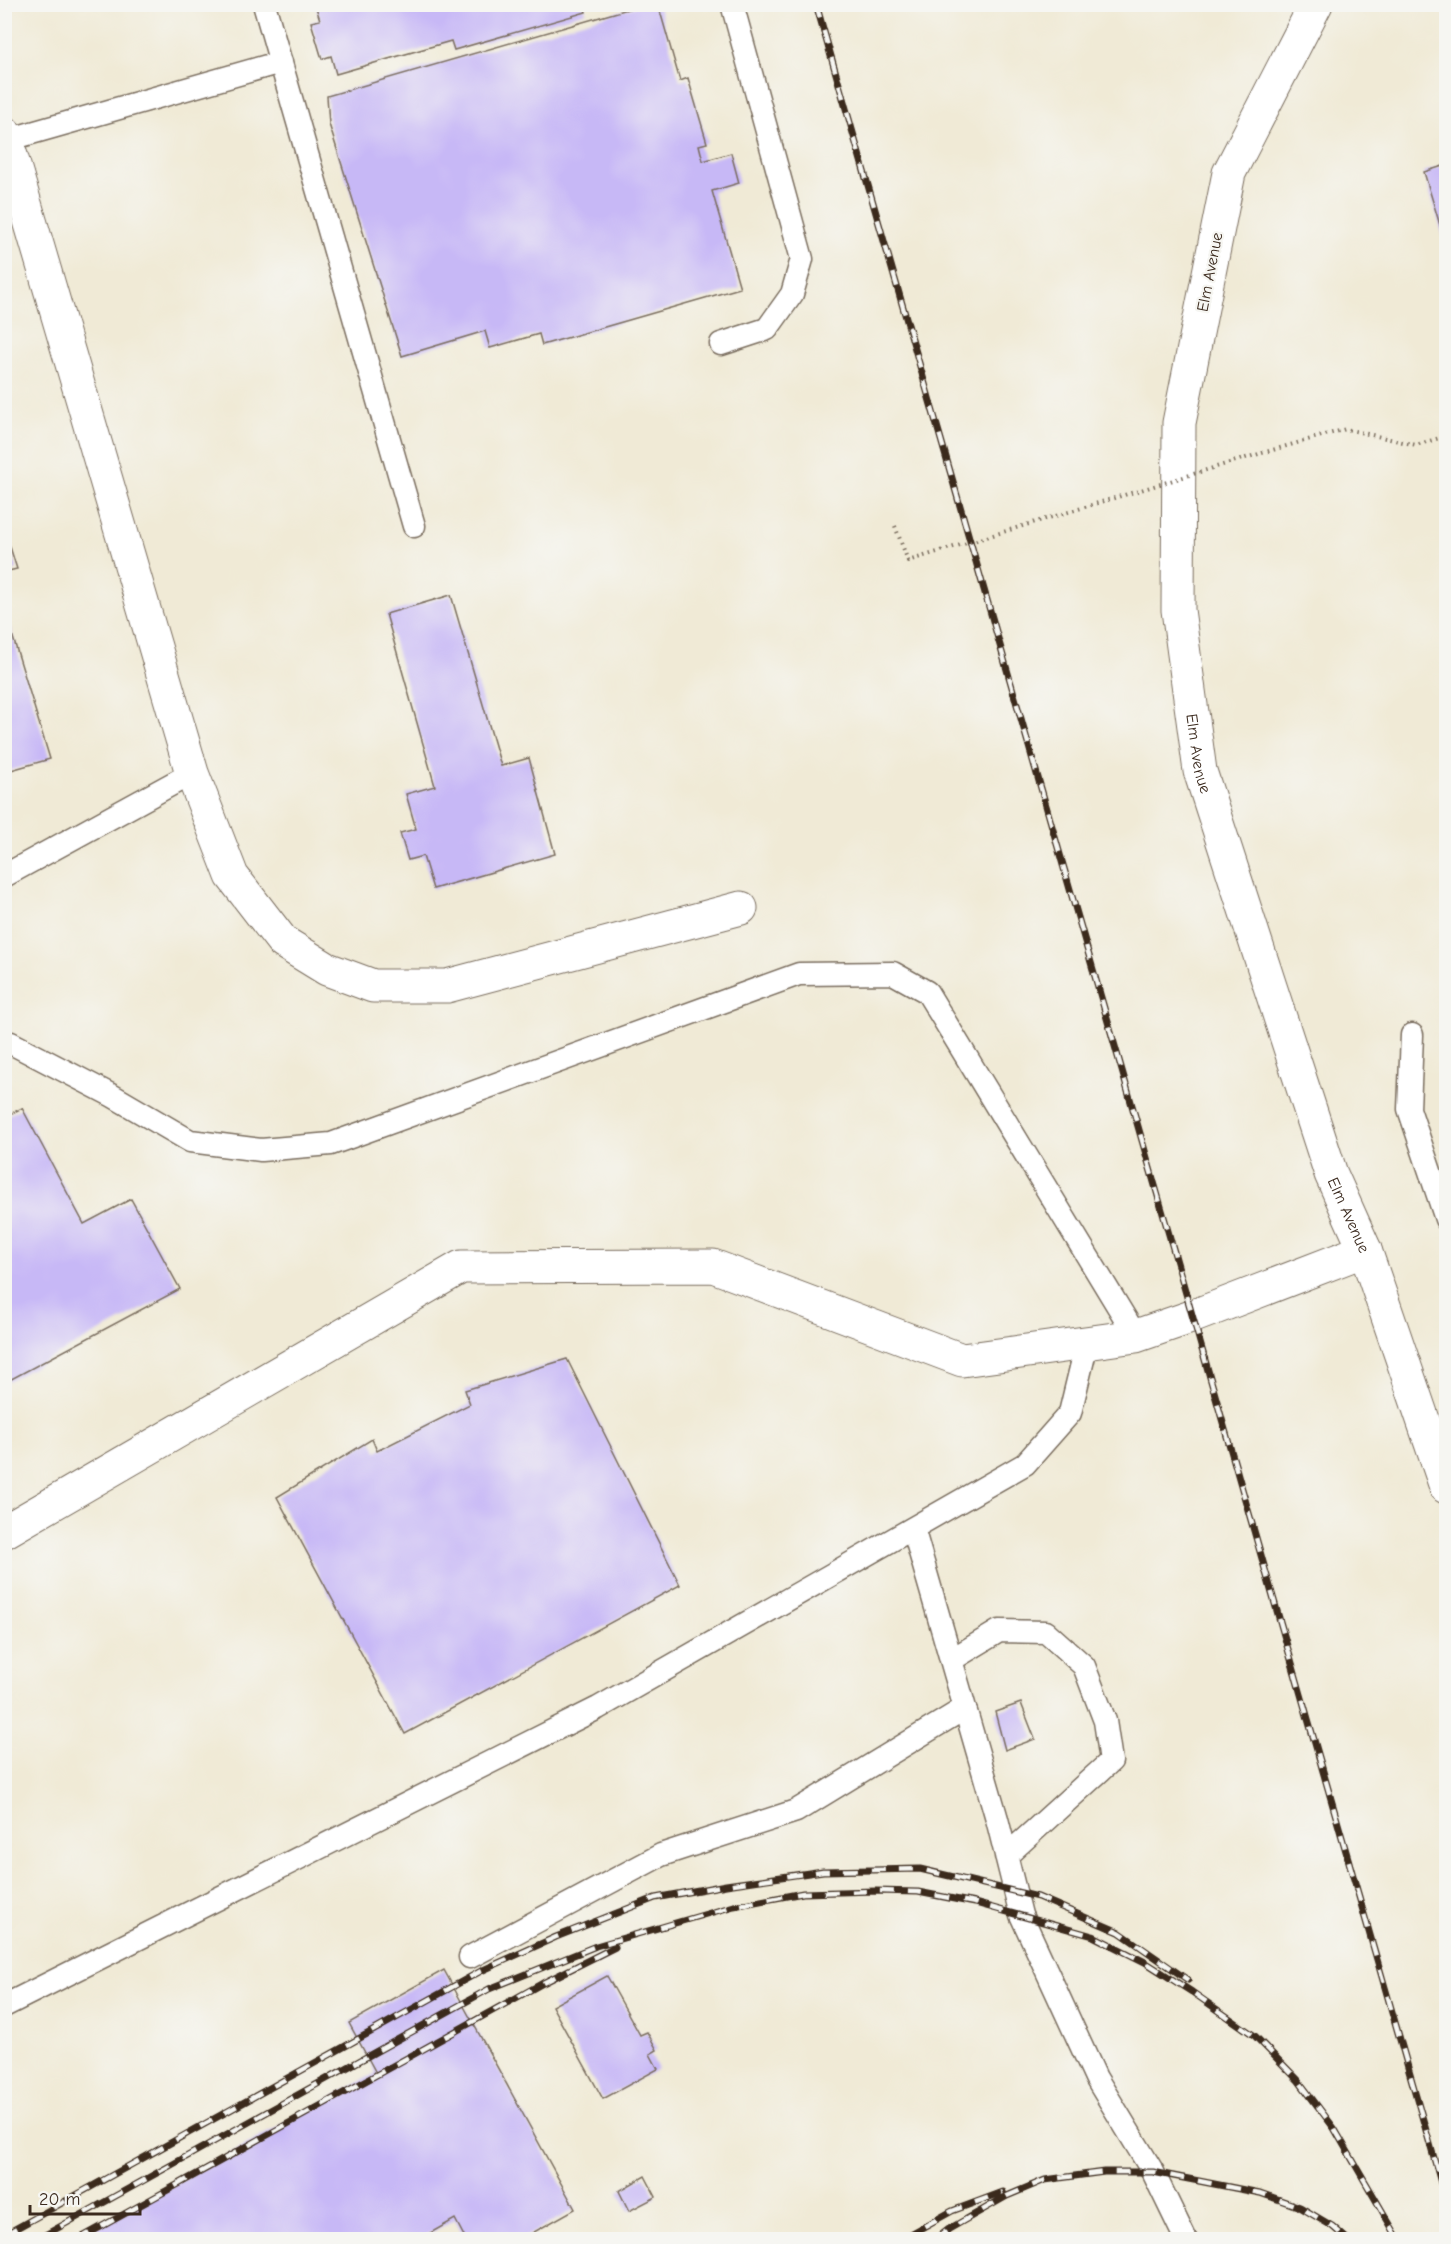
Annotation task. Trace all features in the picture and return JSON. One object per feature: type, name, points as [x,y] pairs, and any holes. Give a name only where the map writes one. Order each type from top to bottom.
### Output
[{"type":"street","name":"Elm Avenue","points":[[1316,4],[1229,173],[1179,423],[1178,610],[1200,771],[1331,1173],[1365,1250],[1446,1487]]},
{"type":"street","points":[[6,136],[192,773],[232,876],[283,942],[327,969],[373,986],[447,986],[741,908]]},
{"type":"street","points":[[4,1532],[461,1267],[713,1266],[962,1360],[1136,1336],[1365,1250]]},
{"type":"lane","points":[[264,4],[414,526]]},
{"type":"lane","points":[[722,344],[767,329],[792,294],[802,259],[732,4]]},
{"type":"lane","points":[[6,136],[281,62]]},
{"type":"lane","points":[[4,876],[192,773]]},
{"type":"lane","points":[[4,1043],[11,1043],[113,1096],[190,1141],[261,1150],[331,1144],[799,974],[892,973],[927,993],[1136,1336]]},
{"type":"lane","points":[[1412,1035],[1409,1109],[1446,1219]]},
{"type":"lane","points":[[4,2006],[598,1707],[1025,1464],[1070,1413],[1087,1343]]},
{"type":"lane","points":[[913,1528],[1022,1915],[1096,2078],[1153,2172],[1186,2240]]},
{"type":"lane","points":[[951,1660],[999,1631],[1046,1632],[1084,1666],[1105,1721],[1111,1761],[1006,1856]]},
{"type":"lane","points":[[470,1957],[661,1855],[796,1811],[965,1708]]},
{"type":"path","points":[[895,526],[908,561],[1346,429],[1416,445],[1446,436]]},
{"type":"building","points":[[315,4],[584,4],[586,12],[454,50],[451,41],[336,74],[331,56],[322,59],[311,22],[320,20]]},
{"type":"building","points":[[645,4],[658,4],[680,81],[688,78],[707,143],[699,145],[703,161],[731,153],[739,183],[712,191],[740,288],[542,345],[539,334],[490,348],[485,331],[402,356],[329,124],[327,96]]},
{"type":"building","points":[[1446,165],[1446,245],[1424,172]]},
{"type":"building","points":[[4,528],[17,569],[4,572]]},
{"type":"building","points":[[451,595],[501,766],[529,758],[555,854],[433,889],[423,856],[408,860],[400,833],[416,829],[406,794],[435,786],[386,614]]},
{"type":"building","points":[[4,608],[50,759],[4,772]]},
{"type":"building","points":[[22,1108],[84,1224],[131,1199],[180,1289],[4,1383],[4,1117]]},
{"type":"building","points":[[567,1359],[680,1585],[405,1734],[277,1497],[372,1439],[377,1451],[470,1404],[465,1390]]},
{"type":"building","points":[[1021,1703],[1035,1739],[1005,1750],[995,1712]]},
{"type":"building","points":[[444,1970],[575,2209],[520,2240],[466,2240],[455,2219],[418,2240],[74,2240],[376,2073],[349,2023]]},
{"type":"building","points":[[607,1976],[640,2035],[647,2032],[657,2050],[650,2054],[658,2069],[603,2099],[552,2006]]},
{"type":"building","points":[[645,2176],[656,2197],[629,2211],[619,2191]]},
{"type":"railway","points":[[816,4],[1446,2200]]},
{"type":"railway","points":[[4,2235],[481,1971],[556,1937],[655,1898],[823,1871],[920,1869],[1038,1897],[1119,1932],[1188,1980]]},
{"type":"railway","points":[[36,2240],[489,1989],[596,1946],[734,1906],[803,1893],[876,1891],[918,1892],[975,1903],[1093,1936],[1145,1962],[1192,1992],[1255,2036],[1298,2080],[1334,2128],[1399,2240]]},
{"type":"railway","points":[[77,2240],[543,1983],[615,1947]]},
{"type":"railway","points":[[935,2240],[949,2229],[1007,2196],[1045,2180],[1104,2172],[1153,2172],[1260,2193],[1300,2207],[1332,2226],[1348,2240]]},
{"type":"railway","points":[[900,2240],[952,2211],[1003,2192]]}]
